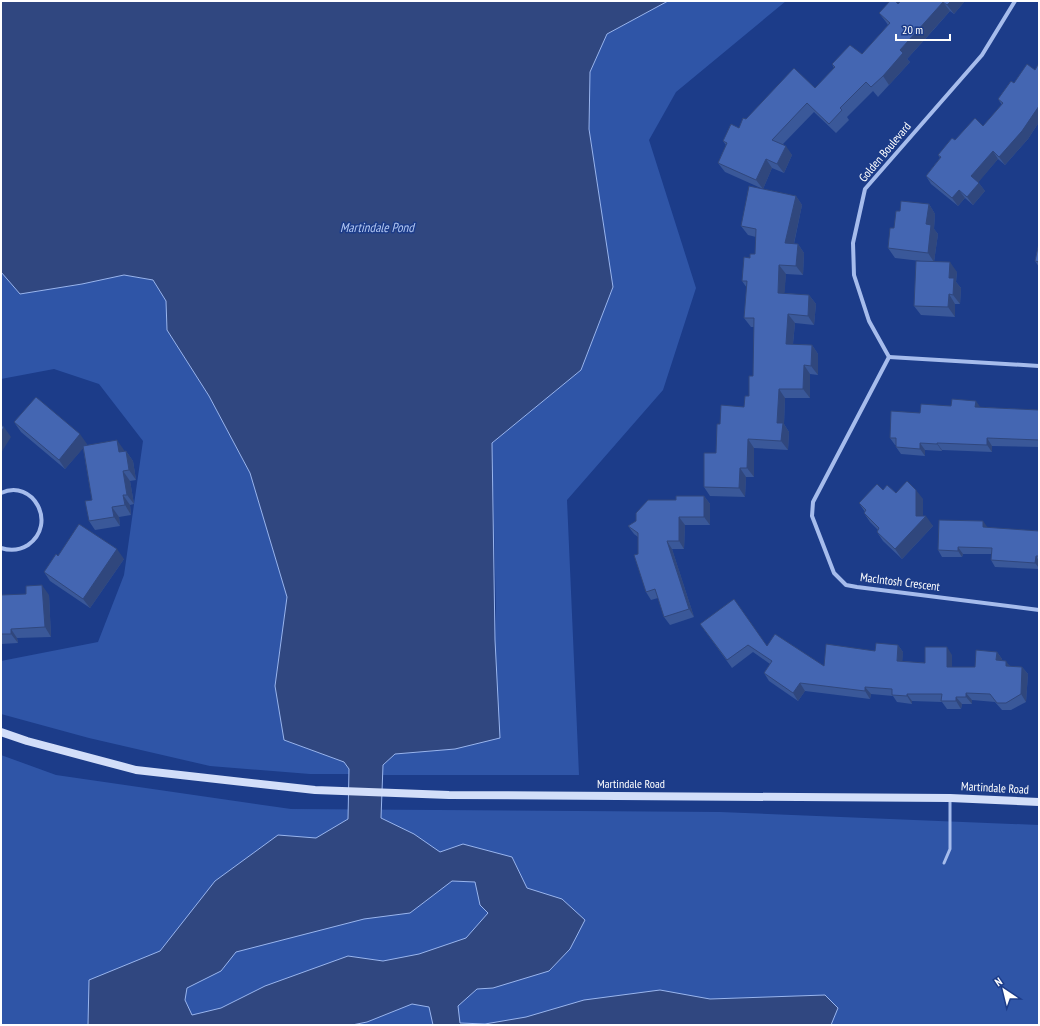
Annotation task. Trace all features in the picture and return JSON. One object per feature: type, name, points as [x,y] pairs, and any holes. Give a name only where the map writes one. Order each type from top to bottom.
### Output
[{"type":"main road","name":"Martindale Road","points":[[1,732],[27,741],[136,770],[315,790],[449,795],[950,798],[1039,802]]},
{"type":"street","name":"Golden Boulevard","points":[[889,356],[869,321],[854,275],[853,243],[865,189],[982,55],[1015,1]]},
{"type":"street","points":[[889,356],[1039,366]]},
{"type":"street","name":"MacIntosh Crescent","points":[[889,356],[813,502],[812,516],[834,573],[846,585],[857,587],[1039,610]]},
{"type":"street","points":[[1,493],[14,490],[23,492],[32,497],[42,514],[42,524],[39,534],[33,542],[25,547],[15,550],[1,548]]},
{"type":"lane","points":[[944,864],[950,849],[950,798]]},
{"type":"shaded area","points":[[668,1],[786,1],[676,92],[649,140],[696,288],[663,390],[567,500],[579,775],[383,775],[383,765],[395,754],[455,749],[495,640],[496,609],[492,443],[581,370],[613,287],[589,129],[590,72],[607,34]]},
{"type":"shaded area","points":[[1,272],[20,294],[82,284],[124,275],[153,280],[166,301],[167,330],[209,396],[250,473],[287,597],[275,686],[284,740],[344,762],[349,768],[349,774],[310,774],[210,766],[89,738],[1,714],[1,661],[98,642],[124,575],[143,441],[99,384],[54,369],[1,379]]},
{"type":"shaded area","points":[[1,755],[56,775],[291,809],[720,812],[1039,825],[1039,1025],[1,1025]]},
{"type":"water","name":"Martindale Pond","points":[[1,1],[668,1],[607,34],[590,72],[589,129],[613,287],[581,370],[492,443],[495,640],[500,738],[455,749],[395,754],[383,765],[381,818],[414,834],[440,852],[463,844],[512,857],[527,888],[562,899],[585,920],[570,949],[549,971],[493,988],[477,989],[458,1006],[460,1023],[485,1024],[526,1017],[584,1000],[660,990],[710,999],[825,995],[838,1008],[831,1025],[433,1025],[429,1007],[412,1004],[367,1022],[352,1025],[88,1025],[89,980],[160,951],[215,881],[278,835],[316,838],[348,819],[349,769],[344,762],[284,740],[275,686],[287,597],[250,473],[209,396],[167,330],[166,301],[153,280],[124,275],[82,284],[20,294],[1,272]],"holes":[[[452,881],[475,882],[480,905],[488,913],[466,938],[419,954],[383,961],[348,956],[265,986],[221,1008],[192,1015],[185,1000],[187,988],[221,971],[236,952],[364,919],[410,913]]]},
{"type":"building","points":[[890,1],[895,1],[898,4],[901,1],[951,1],[947,5],[943,2],[900,50],[903,53],[883,76],[871,87],[866,82],[840,108],[842,110],[829,124],[807,103],[772,140],[786,146],[777,164],[766,159],[756,180],[718,163],[727,143],[723,141],[731,124],[739,128],[743,118],[746,119],[794,68],[815,88],[835,67],[832,64],[850,45],[862,54],[890,23],[879,13]]},
{"type":"building","points":[[1039,63],[1039,106],[1022,131],[999,157],[993,151],[971,176],[979,183],[967,197],[959,190],[952,198],[926,176],[941,157],[938,155],[952,138],[955,140],[975,118],[983,126],[1003,103],[998,99],[1011,81],[1014,83],[1027,64],[1035,70]]},
{"type":"building","points":[[749,186],[796,196],[785,243],[798,244],[796,266],[779,265],[778,293],[809,295],[808,316],[788,314],[786,344],[812,345],[811,366],[804,365],[803,389],[779,389],[777,423],[783,423],[781,441],[748,439],[747,468],[740,468],[739,488],[704,487],[704,453],[716,453],[717,424],[720,424],[721,405],[744,407],[745,396],[749,396],[749,376],[753,376],[754,318],[744,318],[747,281],[742,281],[744,257],[750,258],[750,254],[755,254],[756,229],[741,226]]},
{"type":"building","points":[[901,201],[929,204],[926,224],[931,225],[928,253],[888,248],[890,228],[894,228],[896,211],[900,211]]},
{"type":"building","points":[[1039,243],[1039,262],[1035,261]]},
{"type":"building","points":[[916,261],[950,262],[949,278],[954,278],[953,295],[949,294],[948,307],[914,306]]},
{"type":"building","points":[[36,397],[80,434],[59,460],[14,422]]},
{"type":"building","points":[[952,399],[976,401],[975,407],[1039,410],[1039,440],[987,438],[987,445],[920,443],[920,449],[896,447],[896,438],[890,438],[891,411],[920,413],[921,404],[951,406]]},
{"type":"building","points":[[1,425],[4,427],[1,433]]},
{"type":"building","points":[[117,440],[119,452],[126,451],[129,470],[123,471],[127,495],[123,495],[125,505],[112,507],[114,517],[89,521],[85,501],[92,500],[83,446]]},
{"type":"building","points":[[907,481],[916,490],[916,516],[926,516],[895,549],[877,532],[879,528],[864,513],[866,510],[859,503],[877,484],[883,490],[887,485],[896,493]]},
{"type":"building","points":[[676,496],[704,496],[704,517],[679,517],[679,541],[667,541],[689,609],[664,617],[655,589],[646,592],[634,555],[638,554],[638,533],[628,526],[636,521],[636,513],[648,500],[676,500]]},
{"type":"building","points":[[939,520],[983,521],[983,527],[1039,531],[1039,556],[1036,556],[1035,563],[991,560],[992,548],[958,547],[958,551],[938,550]]},
{"type":"building","points":[[79,524],[117,549],[83,599],[44,572],[56,554],[58,556]]},
{"type":"building","points":[[42,585],[45,627],[11,629],[11,634],[1,634],[1,595],[26,594],[26,586]]},
{"type":"building","points":[[734,599],[767,646],[775,634],[824,666],[826,644],[875,651],[876,643],[898,645],[897,661],[925,663],[925,647],[947,647],[947,667],[975,667],[976,650],[997,652],[996,660],[1006,661],[1006,666],[1022,667],[1021,694],[1006,703],[997,703],[990,694],[966,693],[966,697],[956,697],[956,701],[941,701],[942,694],[907,694],[907,696],[892,695],[892,689],[865,687],[865,691],[800,683],[793,693],[764,673],[772,661],[748,645],[727,660],[700,624]]}]
